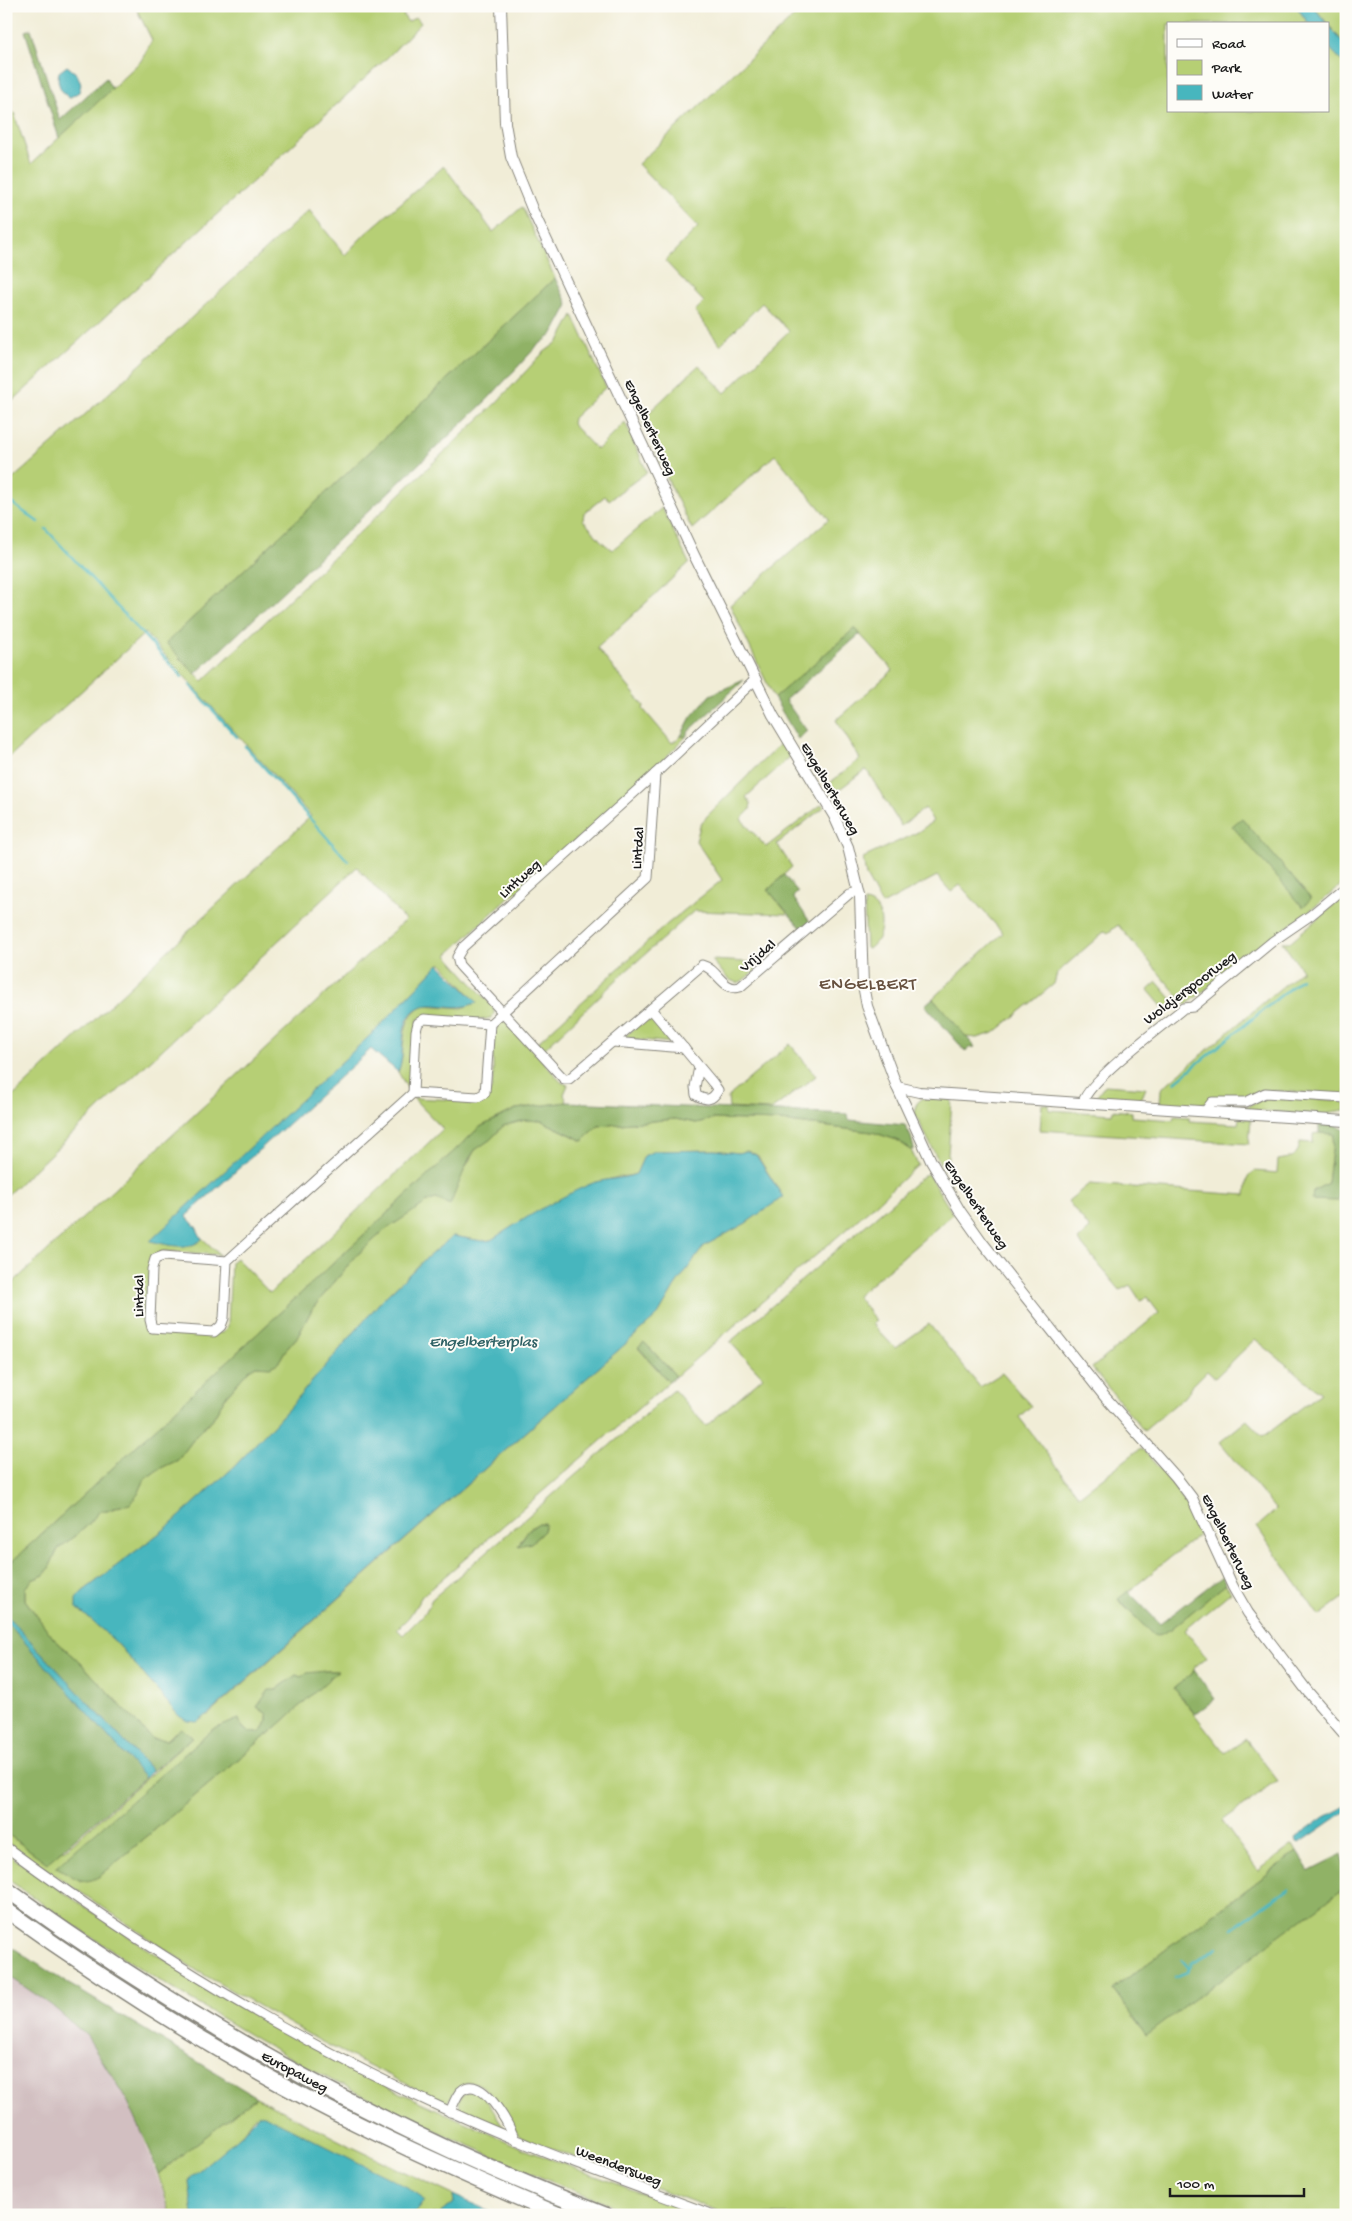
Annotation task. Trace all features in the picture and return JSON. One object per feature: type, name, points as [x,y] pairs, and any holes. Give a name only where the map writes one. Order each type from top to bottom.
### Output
[{"type":"highway","name":"Europaweg","points":[[6,1889],[132,1976],[225,2033],[295,2072],[368,2110],[483,2164],[605,2215]]},
{"type":"highway","name":"Europaweg","points":[[6,1910],[114,1984],[229,2055],[417,2152],[559,2215]]},
{"type":"street","name":"Engelberterweg","points":[[501,6],[505,123],[511,157],[533,211],[694,555],[773,715],[791,749],[834,816],[848,846],[859,891],[867,1006],[897,1087],[931,1161],[960,1211],[982,1242],[1105,1397],[1176,1477],[1192,1498],[1233,1587],[1248,1613],[1308,1692],[1346,1736]]},
{"type":"street","points":[[655,774],[756,679]]},
{"type":"street","name":"Lintdal","points":[[490,1024],[648,878],[655,774]]},
{"type":"street","name":"Lintweg","points":[[502,1012],[459,965],[457,957],[463,947],[655,774]]},
{"type":"street","name":"Woldjerspoorweg","points":[[1082,1102],[1089,1089],[1139,1044],[1184,1008],[1193,1007],[1273,941],[1311,915],[1346,886]]},
{"type":"street","name":"Vrijdal","points":[[502,1012],[564,1079],[570,1079],[702,965],[710,967],[727,986],[734,989],[740,987],[850,894],[859,891]]},
{"type":"street","points":[[651,1009],[699,1067]]},
{"type":"street","points":[[227,1260],[413,1093],[478,1096],[485,1093],[490,1024],[424,1019],[418,1023],[413,1093]]},
{"type":"street","points":[[613,1042],[684,1048]]},
{"type":"street","points":[[897,1087],[919,1092],[1346,1121]]},
{"type":"street","points":[[906,1107],[919,1092]]},
{"type":"street","points":[[1206,1110],[1212,1102],[1246,1102],[1266,1093],[1346,1098]]},
{"type":"street","name":"Lintdal","points":[[163,1256],[227,1260],[222,1326],[214,1332],[152,1328],[150,1320],[152,1269],[155,1260],[163,1256]]},
{"type":"street","name":"Weendersweg","points":[[6,1847],[113,1921],[227,1995],[319,2046],[450,2112],[515,2140],[713,2215]]},
{"type":"street","points":[[450,2112],[457,2096],[463,2089],[477,2087],[489,2096],[515,2140]]},
{"type":"shaded area","points":[[6,1974],[51,2005],[87,2036],[94,2045],[128,2102],[140,2128],[171,2215],[6,2215]]},
{"type":"green space","points":[[135,6],[406,6],[410,11],[403,15],[408,22],[416,17],[421,23],[388,57],[6,407],[6,105],[14,113],[31,164],[141,61],[152,40]]},
{"type":"green space","points":[[805,6],[1296,6],[1308,22],[1167,22],[1167,112],[1330,112],[1330,48],[1346,66],[1346,881],[1186,1005],[1118,925],[1108,933],[1105,931],[1057,973],[1054,984],[994,1033],[977,1038],[966,1037],[933,998],[1003,933],[960,885],[951,892],[937,876],[882,905],[866,876],[863,858],[918,832],[933,821],[925,808],[901,826],[866,769],[832,795],[827,785],[860,759],[836,720],[893,670],[855,629],[774,698],[730,605],[829,519],[775,455],[692,529],[671,487],[642,419],[699,365],[725,393],[789,331],[762,303],[720,345],[695,311],[704,302],[665,261],[698,227],[638,164]],"holes":[[[1242,819],[1311,899],[1303,907]]]},
{"type":"green space","points":[[1313,6],[1346,6],[1346,46],[1330,27],[1330,22],[1326,22]]},
{"type":"green space","points":[[31,29],[60,120],[106,78],[112,89],[59,138],[25,31]]},
{"type":"green space","points":[[444,166],[493,232],[522,207],[555,278],[166,643],[203,681],[497,402],[543,353],[559,341],[573,315],[606,387],[573,418],[572,424],[597,450],[625,422],[647,472],[609,500],[605,496],[584,513],[583,520],[601,541],[612,550],[662,508],[689,563],[597,648],[644,706],[643,709],[672,743],[681,736],[686,737],[638,785],[510,896],[447,955],[494,1008],[494,1014],[491,1018],[473,1020],[436,1016],[418,1019],[409,1091],[398,1072],[406,1026],[415,1011],[423,1005],[462,1008],[477,1002],[442,964],[439,964],[378,1028],[151,1241],[190,1246],[202,1238],[220,1255],[165,1251],[159,1253],[151,1262],[147,1331],[222,1333],[228,1326],[231,1262],[236,1258],[270,1293],[443,1129],[413,1098],[482,1101],[489,1095],[493,1075],[493,1040],[501,1022],[507,1020],[561,1082],[568,1085],[564,1094],[567,1102],[516,1109],[480,1127],[6,1567],[6,1289],[405,920],[357,867],[6,1196],[6,1103],[311,816],[145,633],[6,760],[6,485],[309,210],[345,255],[365,234]]},
{"type":"green space","points":[[555,278],[568,305],[552,335],[537,346],[487,400],[195,674],[166,643]]},
{"type":"green space","points":[[855,628],[860,634],[785,700],[807,731],[798,739],[774,698]]},
{"type":"green space","points":[[744,680],[688,732],[686,737],[681,736],[691,717],[710,695]]},
{"type":"green space","points":[[782,742],[791,756],[746,797],[751,803],[750,810],[741,819],[766,847],[822,804],[824,807],[777,844],[792,867],[768,890],[788,914],[694,911],[626,971],[543,1050],[537,1043],[666,925],[722,880],[696,841],[700,826],[707,816]]},
{"type":"green space","points":[[1242,818],[1311,899],[1303,907],[1232,826]]},
{"type":"green space","points":[[784,875],[798,892],[793,897],[810,922],[802,929],[768,890]]},
{"type":"green space","points":[[1346,894],[1346,1095],[1260,1090],[1246,1099],[1213,1099],[1196,1106],[1160,1104],[1161,1089],[1302,970],[1282,942],[1290,942]]},
{"type":"green space","points":[[864,902],[871,904],[877,909],[881,923],[878,938],[874,945],[868,949],[866,948]]},
{"type":"green space","points":[[712,960],[765,963],[737,983],[728,979]]},
{"type":"green space","points":[[1157,982],[1175,1003],[1166,1011],[1148,990]]},
{"type":"green space","points":[[933,998],[975,1047],[969,1048],[966,1052],[925,1005]]},
{"type":"green space","points":[[651,1014],[672,1043],[623,1038]]},
{"type":"green space","points":[[790,1044],[816,1076],[771,1110],[729,1108],[728,1097]]},
{"type":"green space","points":[[1105,1085],[1146,1088],[1140,1102],[1095,1099]]},
{"type":"green space","points":[[1275,1096],[1346,1101],[1346,1110],[1331,1112],[1326,1116],[1240,1109]]},
{"type":"green space","points":[[923,1098],[950,1099],[952,1101],[947,1168],[944,1171],[915,1114],[917,1103]]},
{"type":"green space","points":[[567,1102],[848,1114],[849,1120],[905,1125],[914,1149],[911,1150],[897,1140],[872,1132],[780,1121],[713,1119],[696,1123],[675,1119],[598,1126],[584,1141],[542,1121],[525,1120],[503,1126],[491,1139],[475,1150],[469,1159],[450,1205],[436,1199],[429,1201],[385,1230],[357,1255],[312,1309],[298,1336],[285,1351],[278,1363],[270,1367],[256,1366],[249,1370],[226,1396],[212,1420],[202,1428],[178,1460],[159,1469],[145,1479],[138,1494],[130,1504],[107,1511],[100,1511],[86,1527],[58,1549],[44,1575],[32,1580],[25,1588],[25,1600],[54,1639],[78,1660],[152,1739],[167,1740],[181,1728],[193,1737],[152,1771],[6,1615],[6,1567],[480,1127],[516,1109]]},
{"type":"green space","points":[[1042,1104],[1049,1104],[1049,1110],[1112,1114],[1113,1110],[1132,1112],[1132,1117],[1173,1120],[1174,1116],[1189,1117],[1189,1121],[1238,1124],[1239,1118],[1251,1119],[1249,1144],[1040,1130]]},
{"type":"green space","points":[[675,1119],[696,1123],[713,1119],[780,1121],[872,1132],[897,1140],[911,1150],[918,1165],[676,1376],[644,1342],[638,1348],[669,1382],[422,1596],[409,1617],[397,1629],[403,1635],[425,1613],[432,1599],[674,1390],[706,1426],[763,1377],[730,1342],[924,1175],[928,1174],[953,1214],[857,1296],[876,1321],[872,1324],[895,1348],[929,1324],[980,1387],[1002,1373],[1031,1406],[1019,1417],[1079,1496],[1141,1448],[1167,1478],[1189,1508],[1202,1532],[1118,1600],[1153,1635],[1171,1629],[1226,1584],[1231,1592],[1185,1630],[1206,1657],[1196,1665],[1192,1674],[1174,1688],[1225,1753],[1246,1739],[1278,1781],[1222,1821],[1258,1871],[1293,1845],[1297,1852],[1113,1989],[1146,2034],[1340,1891],[1346,1899],[1346,2215],[729,2215],[520,2137],[508,2119],[506,2112],[503,2112],[490,2094],[478,2084],[472,2082],[465,2083],[445,2103],[322,2042],[199,1972],[6,1842],[6,1833],[37,1855],[66,1849],[193,1737],[175,1732],[167,1740],[152,1739],[78,1660],[54,1639],[25,1600],[25,1588],[32,1580],[44,1575],[58,1549],[86,1527],[100,1511],[107,1511],[129,1503],[138,1494],[145,1479],[159,1469],[178,1460],[202,1428],[212,1420],[226,1396],[249,1370],[256,1366],[270,1366],[278,1363],[285,1351],[298,1336],[312,1309],[357,1255],[385,1230],[425,1203],[435,1199],[463,1172],[475,1150],[491,1139],[503,1126],[525,1120],[542,1121],[583,1141],[598,1126]],"holes":[[[715,1150],[738,1153],[747,1151],[757,1155],[783,1197],[746,1223],[704,1246],[675,1286],[658,1315],[208,1715],[179,1716],[117,1643],[76,1607],[82,1592],[169,1526],[234,1467],[291,1406],[382,1300],[424,1260],[453,1236],[482,1241],[491,1240],[563,1198],[610,1179],[636,1174],[644,1156],[654,1151]],[[539,1523],[544,1523],[544,1531],[531,1543],[520,1541],[530,1528]],[[325,1671],[337,1671],[280,1724],[100,1876],[81,1881],[57,1867],[212,1731],[239,1719],[246,1730],[259,1733],[266,1725],[267,1714],[257,1707],[271,1691],[276,1690],[296,1675],[301,1677]]]},
{"type":"green space","points":[[1319,1124],[1335,1125],[1345,1130],[1346,1140],[1338,1201],[1312,1200],[1313,1191],[1328,1183],[1334,1134],[1319,1133]]},
{"type":"green space","points":[[1313,1134],[1334,1134],[1328,1183],[1313,1191],[1313,1200],[1346,1201],[1346,1596],[1319,1616],[1257,1527],[1276,1510],[1220,1442],[1247,1420],[1263,1437],[1321,1393],[1255,1339],[1215,1378],[1207,1371],[1191,1387],[1190,1392],[1144,1431],[1092,1368],[1159,1313],[1147,1297],[1140,1300],[1130,1285],[1120,1290],[1078,1240],[1090,1229],[1068,1201],[1089,1184],[1246,1195],[1248,1176],[1255,1171],[1277,1173],[1278,1160],[1294,1156],[1300,1142],[1313,1143]]},
{"type":"green space","points":[[644,1342],[676,1376],[669,1382],[638,1347]]},
{"type":"green space","points":[[539,1523],[545,1524],[544,1531],[531,1543],[518,1546],[528,1530]]},
{"type":"green space","points":[[1222,1576],[1226,1584],[1171,1629],[1157,1636],[1153,1635],[1118,1599],[1128,1591],[1160,1624]]},
{"type":"green space","points":[[6,1621],[145,1778],[47,1863],[6,1833]]},
{"type":"green space","points":[[1194,1670],[1215,1699],[1195,1714],[1174,1688],[1192,1674]]},
{"type":"green space","points":[[338,1671],[280,1724],[100,1876],[88,1881],[82,1881],[56,1867],[212,1730],[239,1719],[241,1726],[246,1730],[259,1733],[266,1725],[267,1714],[257,1707],[269,1690],[276,1690],[296,1675],[301,1677],[307,1673]]},
{"type":"green space","points":[[1297,1852],[1309,1871],[1341,1855],[1346,1873],[1346,1887],[1146,2035],[1113,1989]]},
{"type":"green space","points":[[6,1853],[144,1947],[328,2056],[401,2093],[524,2149],[699,2215],[635,2215],[545,2179],[450,2137],[333,2081],[258,2040],[152,1976],[65,1920],[6,1878]]},
{"type":"green space","points":[[6,1943],[54,1975],[256,2097],[158,2174],[148,2146],[128,2102],[87,2036],[51,2005],[6,1974]]},
{"type":"green space","points":[[471,2090],[484,2096],[505,2129],[460,2110],[459,2101],[462,2095]]},
{"type":"green space","points":[[256,2097],[346,2144],[453,2195],[454,2203],[439,2215],[413,2215],[420,2206],[419,2195],[289,2128],[255,2116],[242,2134],[189,2180],[193,2215],[171,2215],[158,2174]]},
{"type":"water","points":[[1296,6],[1313,6],[1325,22],[1308,22]]},
{"type":"water","points":[[1330,27],[1346,46],[1346,66],[1330,48]]},
{"type":"water","points":[[67,66],[77,74],[81,84],[79,92],[69,98],[62,90],[58,80],[59,72]]},
{"type":"water","points":[[439,964],[477,1002],[460,1007],[434,1005],[418,1008],[412,1013],[405,1026],[402,1057],[398,1072],[371,1049],[186,1216],[196,1227],[202,1239],[197,1243],[184,1246],[150,1241],[378,1028]]},
{"type":"water","name":"Engelberterplas","points":[[715,1150],[738,1153],[747,1151],[756,1155],[783,1197],[746,1223],[704,1246],[675,1286],[658,1315],[207,1715],[197,1722],[187,1721],[179,1716],[117,1643],[76,1607],[76,1599],[82,1592],[169,1526],[234,1467],[291,1406],[382,1300],[424,1260],[453,1236],[482,1241],[491,1240],[526,1218],[588,1185],[636,1174],[644,1156],[654,1151]]},
{"type":"water","points":[[6,1615],[152,1771],[145,1778],[6,1621]]},
{"type":"water","points":[[1346,1806],[1346,1811],[1300,1843],[1297,1842],[1296,1838],[1325,1817]]},
{"type":"water","points":[[259,2114],[407,2187],[424,2201],[413,2215],[193,2215],[189,2182],[192,2176],[242,2134]]},
{"type":"water","points":[[453,2195],[498,2215],[439,2215],[454,2203]]},
{"type":"waterway","points":[[6,499],[38,522]]},
{"type":"waterway","points":[[46,529],[182,677]]},
{"type":"waterway","points":[[190,685],[237,737]]},
{"type":"waterway","points":[[245,746],[348,861]]},
{"type":"waterway","points":[[1175,1082],[1301,979]]},
{"type":"waterway","points":[[1232,1929],[1288,1889]]},
{"type":"waterway","points":[[1175,1977],[1187,1972],[1192,1964],[1218,1947]]},
{"type":"waterway","points":[[1182,1960],[1188,1967]]},
{"type":"district","name":"ENGELBERT","points":[[868,983]]}]
